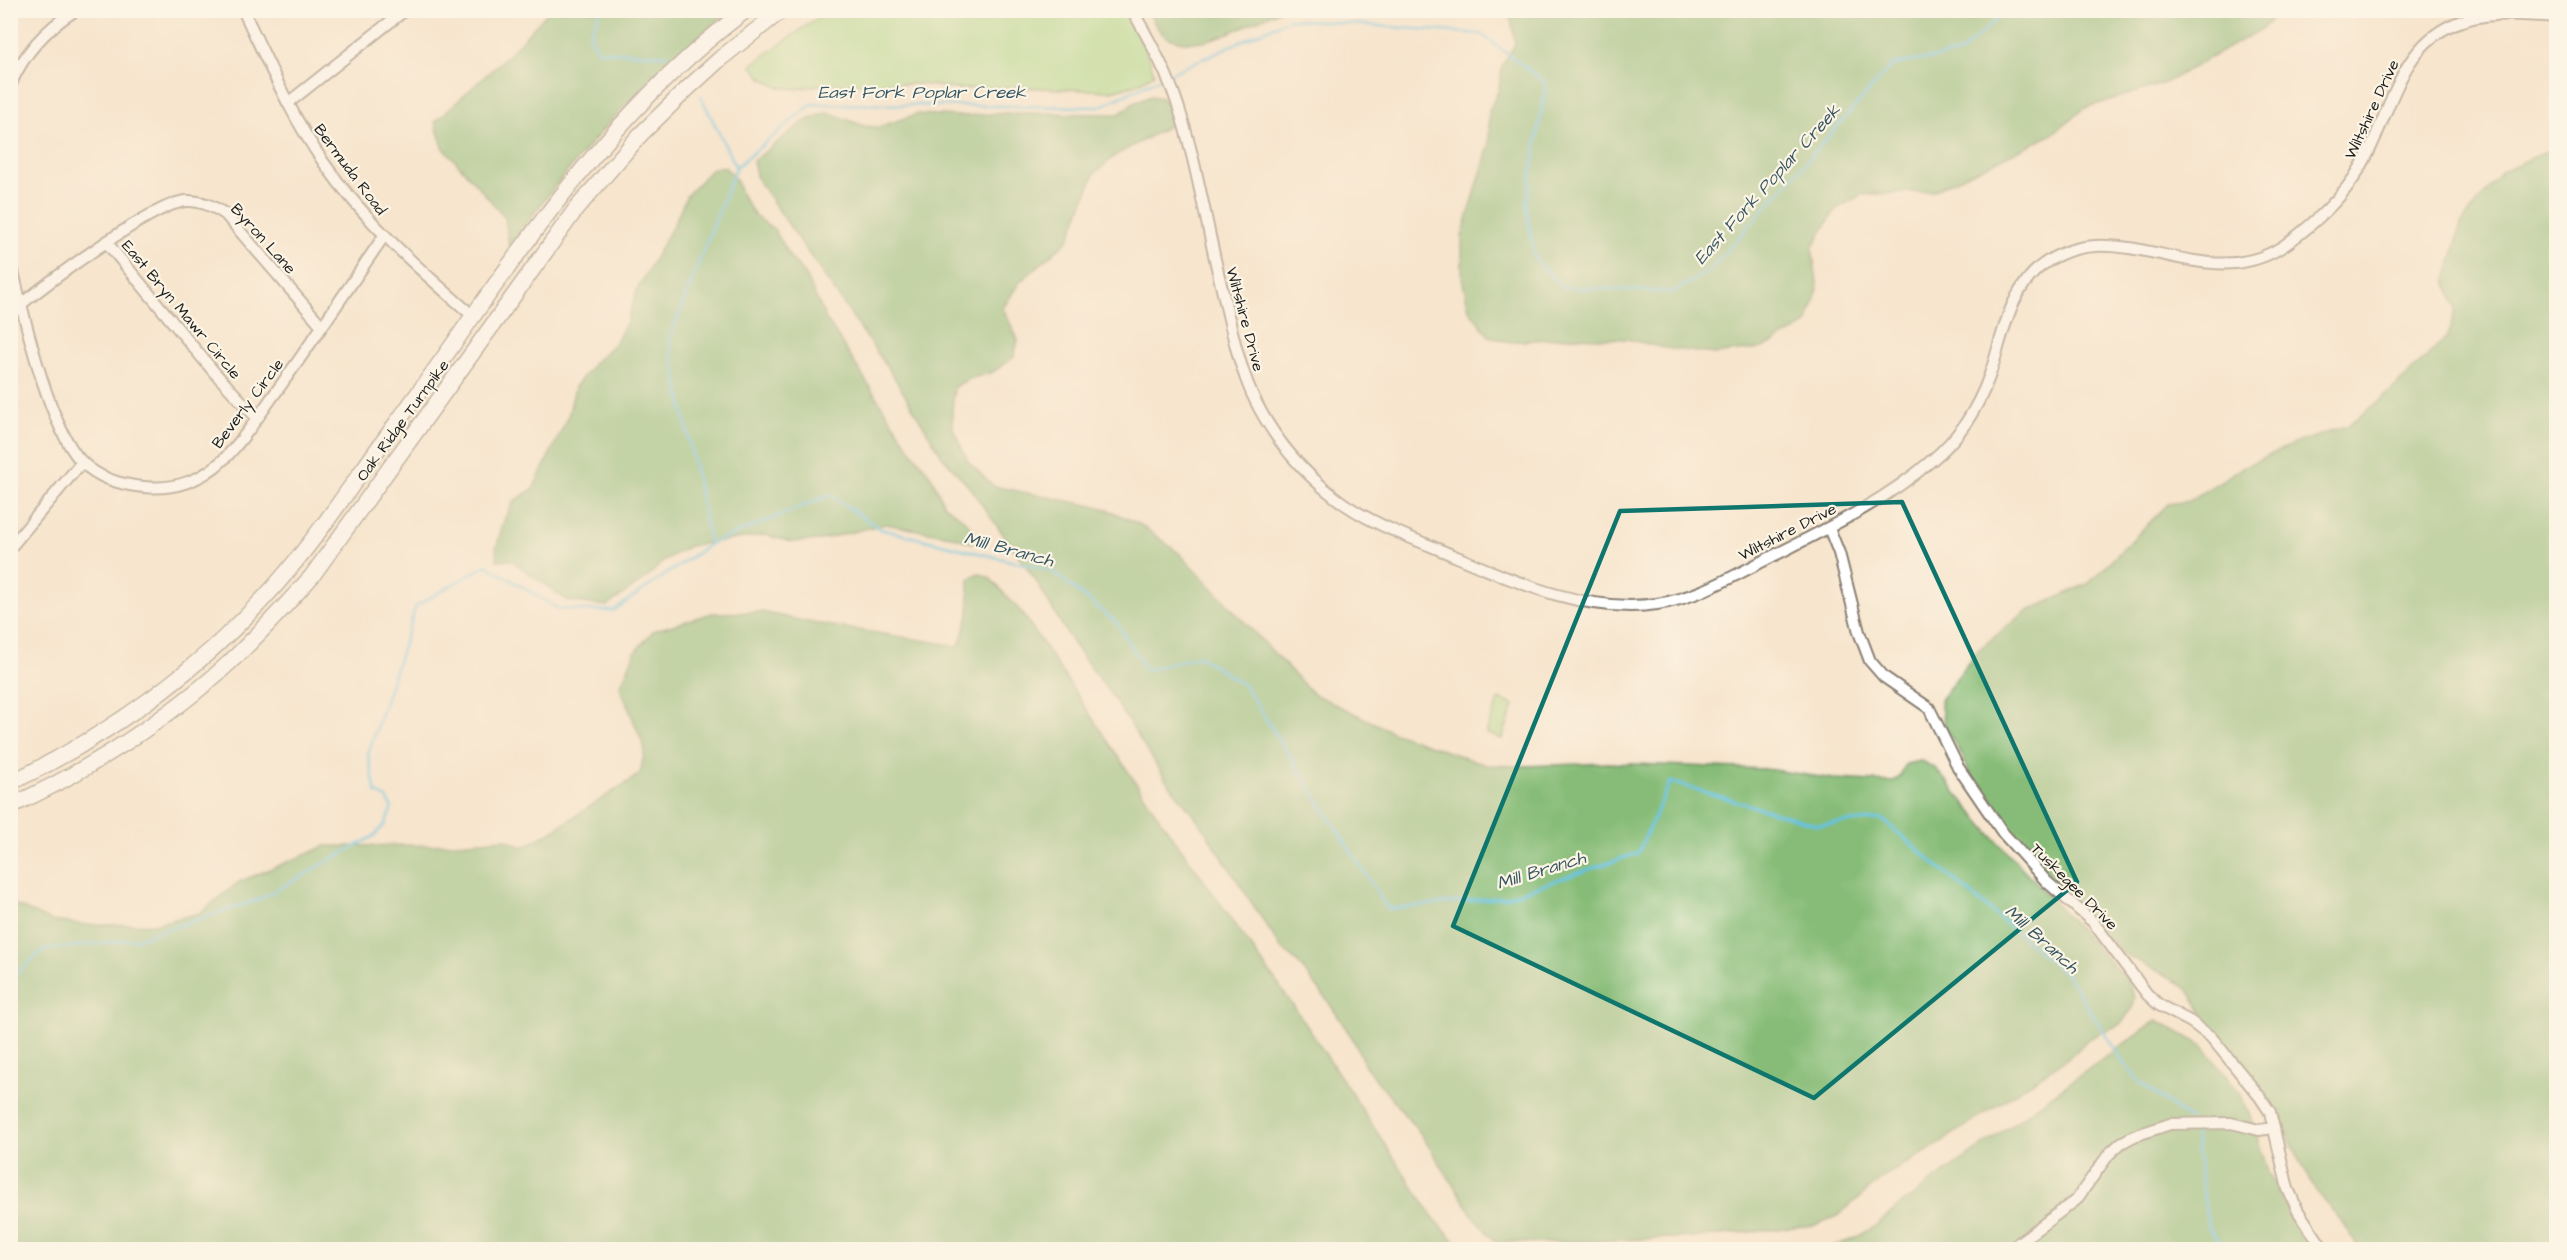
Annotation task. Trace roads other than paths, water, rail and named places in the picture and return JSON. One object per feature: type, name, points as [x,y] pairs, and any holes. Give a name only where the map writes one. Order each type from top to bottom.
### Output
[{"type":"highway","name":"Oak Ridge Turnpike","points":[[10,783],[50,764],[121,722],[172,683],[226,636],[297,560],[546,213],[591,157],[659,84],[746,10]]},
{"type":"highway","name":"Oak Ridge Turnpike","points":[[10,806],[88,766],[165,714],[230,663],[312,576],[576,209],[640,135],[721,58],[782,10]]},
{"type":"highway","points":[[473,316],[489,330]]},
{"type":"street","points":[[10,86],[34,46],[61,20],[76,10]]},
{"type":"street","name":"Bermuda Road","points":[[243,10],[288,103],[324,163],[384,236],[473,316]]},
{"type":"street","points":[[288,103],[405,10]]},
{"type":"street","name":"Wiltshire Drive","points":[[1132,10],[1163,67],[1172,89],[1239,359],[1254,398],[1281,444],[1293,459],[1347,506],[1414,540],[1522,582],[1572,598],[1621,605],[1659,604],[1694,594],[1829,528],[1909,478],[1933,460],[1959,434],[1972,414],[1989,376],[2013,303],[2030,276],[2050,260],[2068,251],[2098,245],[2124,246],[2205,264],[2223,265],[2253,260],[2271,254],[2288,243],[2331,204],[2349,184],[2371,147],[2410,60],[2439,32],[2472,18],[2493,15],[2556,17]]},
{"type":"street","name":"Byron Lane","points":[[107,243],[146,217],[174,203],[196,201],[210,205],[225,214],[242,232],[322,326]]},
{"type":"street","name":"Beverly Circle","points":[[10,259],[52,410],[67,441],[82,462],[103,477],[125,485],[172,487],[195,479],[216,467],[231,451],[257,418],[384,236]]},
{"type":"street","name":"East Bryn Mawr Circle","points":[[10,313],[107,243],[214,372],[257,418]]},
{"type":"street","points":[[10,548],[82,462]]},
{"type":"street","name":"Tuskegee Drive","points":[[1829,528],[1839,553],[1858,632],[1870,661],[1884,677],[1929,708],[1958,767],[2003,833],[2047,882],[2093,922],[2147,994],[2159,1005],[2201,1029],[2223,1050],[2270,1112],[2288,1190],[2298,1211],[2324,1250]]},
{"type":"street","points":[[2009,1250],[2076,1200],[2109,1154],[2121,1143],[2154,1128],[2170,1124],[2241,1124],[2259,1130],[2274,1128]]},
{"type":"waterway","points":[[601,10],[590,34],[598,51],[668,55]]},
{"type":"waterway","name":"East Fork Poplar Creek","points":[[1169,74],[1290,19],[1481,34],[1546,83],[1526,207],[1535,259],[1562,287],[1673,292],[1709,271],[1892,65],[1960,53],[1997,19],[2014,10]]},
{"type":"waterway","name":"East Fork Poplar Creek","points":[[710,544],[669,340],[736,167],[812,104],[1099,107],[1163,77]]},
{"type":"waterway","points":[[701,97],[736,167]]},
{"type":"waterway","name":"Mill Branch","points":[[10,975],[17,973],[43,950],[137,939],[258,900],[374,836],[385,824],[392,808],[387,798],[376,793],[368,754],[416,606],[486,565],[559,609],[613,611],[710,544],[830,495],[880,529],[1052,571],[1117,623],[1146,670],[1199,656],[1245,686],[1388,909],[1506,897],[1638,853],[1670,782],[1818,825],[1882,819],[2068,976],[2124,1064],[2142,1084],[2190,1120]]},
{"type":"waterway","name":"Mill Branch","points":[[2194,1128],[2208,1227],[2228,1250]]}]
